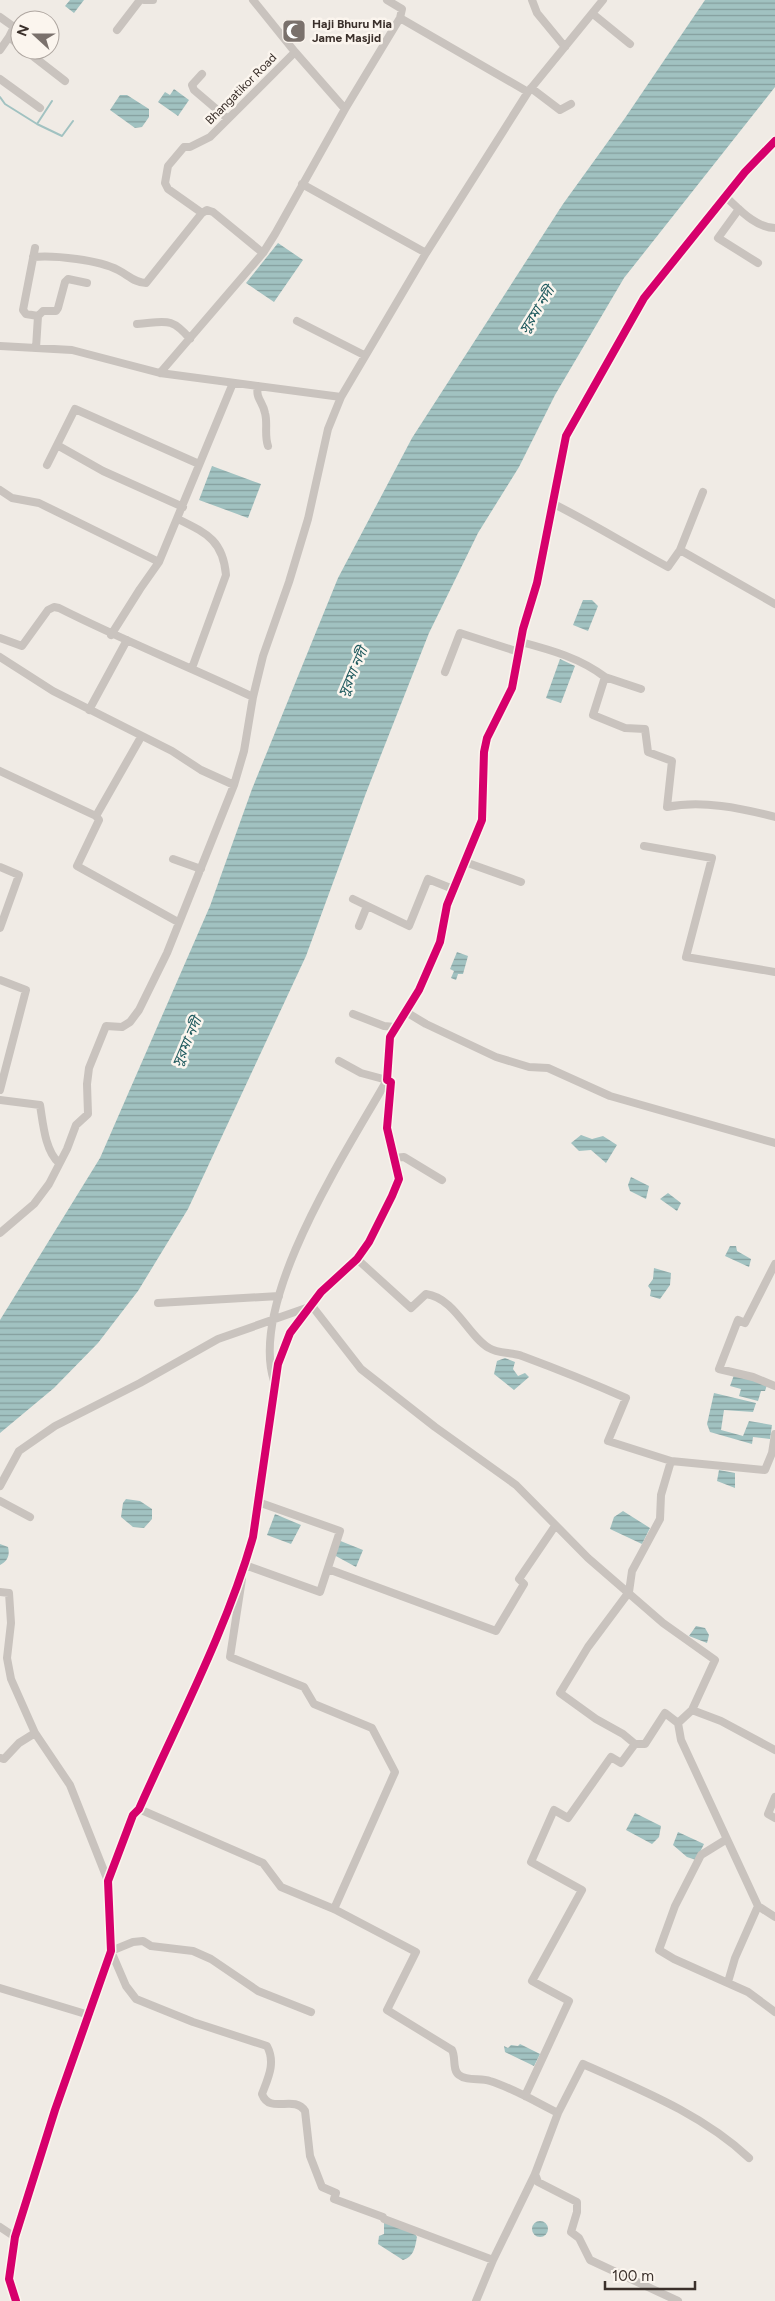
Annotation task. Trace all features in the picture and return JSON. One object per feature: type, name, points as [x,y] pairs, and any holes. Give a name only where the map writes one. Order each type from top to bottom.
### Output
[{"type":"street","points":[[117,30],[140,0]]},
{"type":"street","points":[[144,0],[153,0]]},
{"type":"street","points":[[253,0],[345,109]]},
{"type":"street","points":[[160,374],[263,254],[345,109],[400,18],[402,9],[387,0]]},
{"type":"street","points":[[532,0],[537,13],[565,47]]},
{"type":"street","points":[[0,1233],[34,1204],[49,1184],[76,1125],[88,1114],[87,1084],[89,1068],[106,1026],[122,1027],[135,1016],[166,953],[201,869],[234,785],[244,752],[253,697],[263,656],[289,582],[308,519],[328,429],[341,398],[364,355],[426,253],[529,90],[603,0]]},
{"type":"street","points":[[592,14],[630,44]]},
{"type":"street","points":[[0,17],[14,28],[0,50]]},
{"type":"street","points":[[400,18],[529,90],[560,110],[572,104]]},
{"type":"street","name":"Bhangatikor Road","points":[[202,214],[168,189],[165,183],[165,176],[168,166],[184,148],[210,137],[295,52]]},
{"type":"street","points":[[38,60],[65,81]]},
{"type":"street","points":[[202,74],[192,85],[194,90],[228,119]]},
{"type":"street","points":[[0,79],[40,108]]},
{"type":"street","points":[[275,1382],[269,1365],[269,1349],[279,1296],[290,1261],[309,1220],[387,1080],[390,1037],[419,990],[440,942],[446,905],[480,828],[484,811],[482,764],[488,738],[512,688],[523,629],[537,583],[543,543],[554,504],[566,436],[577,413],[644,298],[745,172],[775,141]]},
{"type":"street","points":[[302,184],[426,253]]},
{"type":"street","points":[[726,197],[752,219],[770,228],[775,228]]},
{"type":"street","points":[[739,209],[718,238],[758,263]]},
{"type":"street","points":[[38,316],[26,314],[23,310],[34,253],[53,255],[117,269],[140,283],[146,284],[207,210],[213,212],[263,254]]},
{"type":"street","points":[[36,348],[38,316],[43,312],[56,311],[68,279],[87,284]]},
{"type":"street","points":[[297,321],[364,355]]},
{"type":"street","points":[[137,324],[171,322],[178,325],[190,338]]},
{"type":"street","points":[[0,346],[72,350],[160,374],[341,398]]},
{"type":"street","points":[[111,635],[159,562],[233,383]]},
{"type":"street","points":[[258,386],[257,397],[265,411],[265,436],[268,446]]},
{"type":"street","points":[[47,465],[75,409],[199,464]]},
{"type":"street","points":[[57,444],[103,471],[183,507]]},
{"type":"street","points":[[0,490],[12,498],[38,503],[159,562]]},
{"type":"street","points":[[554,504],[602,528],[613,538],[668,567],[680,550],[703,492]]},
{"type":"street","points":[[178,519],[206,533],[213,539],[226,569],[226,575],[192,668]]},
{"type":"street","points":[[680,550],[775,604]]},
{"type":"street","points":[[0,638],[22,646],[48,610],[54,607],[111,635],[192,668],[253,697]]},
{"type":"street","points":[[445,672],[460,633],[519,652]]},
{"type":"street","points":[[88,710],[127,640]]},
{"type":"street","points":[[521,642],[557,651],[591,666],[605,677],[641,689]]},
{"type":"street","points":[[0,657],[30,677],[88,710],[172,751],[202,770],[234,785]]},
{"type":"street","points":[[605,677],[593,715],[625,728],[645,729],[648,752],[672,761],[667,807],[688,803],[775,817]]},
{"type":"street","points":[[96,816],[141,736]]},
{"type":"street","points":[[0,771],[96,816],[99,820],[77,866],[178,922]]},
{"type":"street","points":[[644,846],[712,858],[686,957],[775,972]]},
{"type":"street","points":[[173,859],[201,869]]},
{"type":"street","points":[[465,862],[521,882]]},
{"type":"street","points":[[0,867],[19,875],[0,928]]},
{"type":"street","points":[[353,899],[409,926],[428,879],[453,889]]},
{"type":"street","points":[[359,926],[367,906]]},
{"type":"street","points":[[0,980],[26,990],[0,1090]]},
{"type":"street","points":[[406,1012],[426,1024],[496,1058],[529,1067],[548,1068],[610,1096],[774,1140]]},
{"type":"street","points":[[353,1014],[384,1026],[395,1027]]},
{"type":"street","points":[[108,1881],[133,1815],[139,1808],[215,1642],[245,1565],[253,1537],[278,1364],[290,1333],[321,1292],[357,1259],[369,1242],[399,1179],[387,1128],[391,1082],[361,1073],[340,1061]]},
{"type":"street","points":[[0,1100],[40,1105],[45,1130],[54,1158],[59,1163]]},
{"type":"street","points":[[394,1158],[404,1157],[442,1180]]},
{"type":"street","points":[[357,1259],[411,1308],[426,1294],[432,1294],[458,1314],[483,1345],[491,1350],[520,1355],[626,1398],[608,1441],[671,1461],[765,1470],[772,1453],[775,1434]]},
{"type":"street","points":[[775,1264],[744,1323],[738,1320],[720,1369],[753,1377],[775,1386]]},
{"type":"street","points":[[158,1303],[279,1296]]},
{"type":"street","points":[[0,1486],[19,1451],[55,1426],[140,1383],[218,1339],[312,1306]]},
{"type":"street","points":[[312,1306],[361,1369],[435,1428],[516,1486],[588,1558],[663,1623],[715,1660],[692,1710],[678,1723]]},
{"type":"street","points":[[671,1461],[661,1495],[660,1519],[632,1571],[629,1592],[588,1647],[560,1693],[596,1719],[623,1734],[635,1744],[645,1744],[665,1713],[678,1723],[681,1740],[758,1906],[775,1918]]},
{"type":"street","points":[[0,1501],[30,1517]]},
{"type":"street","points":[[245,1565],[320,1592],[340,1531],[258,1502]]},
{"type":"street","points":[[328,1569],[496,1630],[524,1584],[519,1579],[555,1526]]},
{"type":"street","points":[[245,1565],[230,1657],[304,1687],[314,1704],[372,1728],[395,1772],[334,1909]]},
{"type":"street","points":[[0,1592],[9,1593],[11,1603],[7,1658],[11,1679],[35,1733],[70,1785],[108,1881],[111,1951],[126,1986],[136,1999],[193,2022],[267,2046],[272,2058],[271,2072],[262,2094],[264,2100],[270,2104],[292,2103],[303,2107],[310,2156],[322,2187],[336,2193],[334,2199],[493,2260]]},
{"type":"street","points":[[692,1710],[721,1721],[775,1750]]},
{"type":"street","points":[[0,1758],[4,1759],[19,1743],[35,1733]]},
{"type":"street","points":[[525,2096],[569,2001],[532,1981],[582,1890],[531,1862],[554,1810],[568,1818],[611,1757],[621,1763],[635,1744]]},
{"type":"street","points":[[775,1797],[768,1814],[775,1818]]},
{"type":"street","points":[[139,1808],[263,1862],[281,1887],[334,1909],[416,1952],[387,2010],[452,2050],[455,2055],[458,2075],[465,2078],[490,2081],[558,2113]]},
{"type":"street","points":[[728,1838],[701,1855],[675,1906],[660,1950],[702,1973],[728,1982],[748,1992],[775,2012]]},
{"type":"street","points":[[728,1982],[734,1958],[758,1906]]},
{"type":"street","points":[[16,2301],[9,2279],[15,2237],[56,2110],[111,1951],[133,1942],[143,1941],[151,1946],[193,1952],[211,1959],[258,1991],[311,2012]]},
{"type":"street","points":[[0,1988],[89,2015]]},
{"type":"street","points":[[476,2301],[493,2260],[534,2174],[558,2113],[583,2064],[666,2101],[733,2143],[749,2158]]},
{"type":"street","points":[[534,2174],[538,2182],[577,2202],[577,2212],[571,2232],[579,2238],[590,2260],[678,2301]]},
{"type":"street","points":[[0,2227],[15,2237]]},
{"type":"water","points":[[70,0],[84,0],[74,13],[65,6]]},
{"type":"water","name":"সুরমা নদী","points":[[705,0],[775,0],[775,87],[624,278],[555,395],[519,467],[478,533],[429,633],[366,793],[306,956],[188,1209],[138,1291],[98,1343],[54,1388],[0,1433],[0,1320],[100,1158],[210,906],[252,789],[338,578],[412,438],[563,204],[625,118]]},
{"type":"water","points":[[174,89],[189,100],[178,116],[158,102],[165,92],[170,95]]},
{"type":"water","points":[[120,95],[127,95],[149,109],[149,117],[142,127],[135,128],[110,110]]},
{"type":"water","points":[[278,243],[303,260],[274,302],[246,283]]},
{"type":"water","points":[[212,466],[261,484],[248,518],[199,500]]},
{"type":"water","points":[[583,600],[592,600],[598,606],[588,631],[573,625]]},
{"type":"water","points":[[560,659],[575,666],[561,703],[546,698]]},
{"type":"water","points":[[457,952],[468,956],[463,974],[458,974],[456,980],[451,978],[454,971],[450,969]]},
{"type":"water","points":[[581,1135],[592,1139],[603,1136],[617,1145],[606,1163],[591,1150],[579,1151],[571,1143]]},
{"type":"water","points":[[631,1177],[649,1186],[646,1199],[630,1191],[628,1185]]},
{"type":"water","points":[[668,1193],[681,1203],[677,1211],[660,1199]]},
{"type":"water","points":[[730,1246],[736,1246],[737,1251],[751,1259],[749,1267],[725,1256]]},
{"type":"water","points":[[654,1268],[671,1273],[670,1285],[660,1299],[650,1296],[651,1290],[648,1286],[653,1279]]},
{"type":"water","points":[[505,1358],[515,1362],[513,1369],[518,1376],[525,1373],[529,1377],[514,1390],[494,1374],[497,1361]]},
{"type":"water","points":[[734,1375],[767,1385],[765,1391],[761,1391],[758,1401],[739,1396],[741,1389],[730,1386]]},
{"type":"water","points":[[714,1393],[756,1403],[753,1412],[724,1410],[721,1430],[743,1436],[749,1421],[772,1425],[770,1439],[753,1437],[752,1444],[710,1432],[707,1424]]},
{"type":"water","points":[[719,1470],[735,1473],[735,1488],[717,1481]]},
{"type":"water","points":[[126,1499],[140,1501],[152,1509],[152,1519],[144,1528],[133,1527],[121,1517],[123,1503]]},
{"type":"water","points":[[623,1511],[650,1528],[642,1544],[610,1529],[614,1517]]},
{"type":"water","points":[[275,1514],[301,1525],[291,1544],[267,1535]]},
{"type":"water","points":[[338,1540],[363,1550],[356,1567],[334,1555]]},
{"type":"water","points":[[0,1544],[8,1547],[9,1553],[7,1560],[0,1565]]},
{"type":"water","points":[[696,1626],[705,1628],[709,1635],[707,1643],[689,1636]]},
{"type":"water","points":[[635,1813],[661,1826],[659,1837],[652,1844],[626,1830]]},
{"type":"water","points":[[678,1832],[704,1844],[696,1860],[687,1857],[673,1845]]},
{"type":"water","points":[[520,2044],[540,2054],[534,2066],[505,2052],[504,2046],[508,2048],[511,2045],[518,2046]]},
{"type":"water","points":[[537,2221],[543,2221],[548,2226],[546,2235],[537,2237],[532,2232],[532,2226]]},
{"type":"water","points":[[384,2222],[415,2234],[417,2237],[416,2244],[410,2257],[403,2260],[378,2244],[379,2236],[384,2234]]},
{"type":"waterway","points":[[0,97],[5,104],[37,124]]},
{"type":"waterway","points":[[52,101],[37,124],[62,136],[73,121]]},
{"type":"cycle path","points":[[16,2301],[9,2279],[15,2237],[55,2110],[111,1951],[108,1881],[133,1815],[139,1809],[216,1641],[242,1572],[253,1537],[278,1364],[290,1333],[321,1292],[357,1259],[369,1242],[399,1179],[387,1128],[391,1082],[387,1080],[390,1037],[419,990],[440,942],[447,905],[482,820],[484,752],[487,738],[512,688],[523,629],[537,583],[566,436],[644,298],[745,172],[775,141]]},
{"type":"place","name":"Haji Bhuru Mia Jame Masjid","points":[[294,31]]}]
